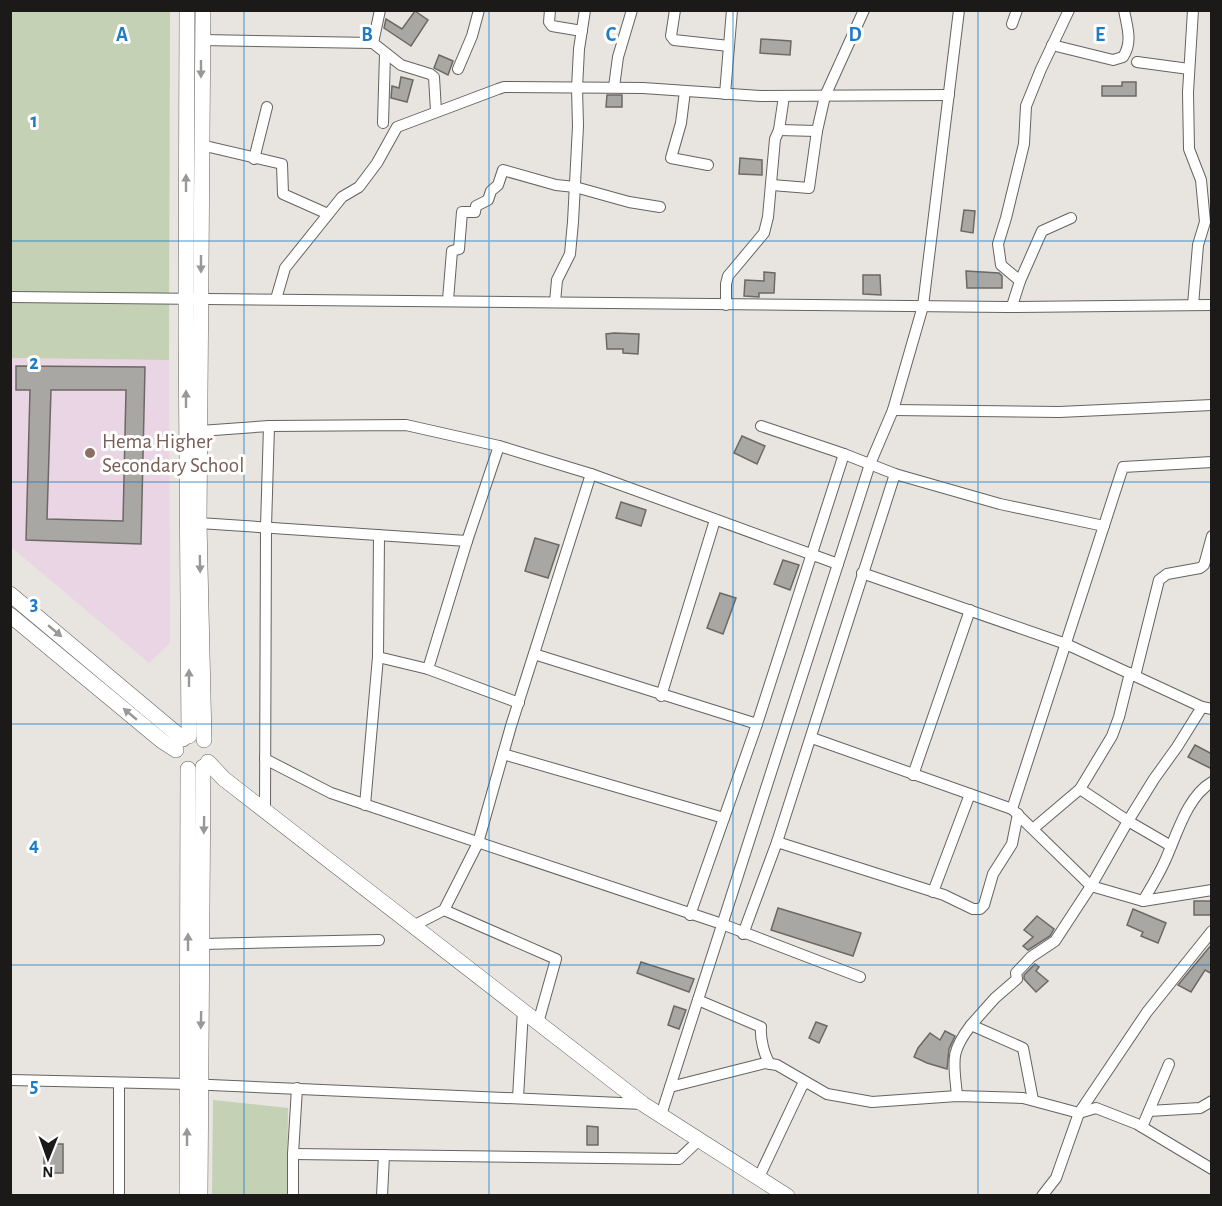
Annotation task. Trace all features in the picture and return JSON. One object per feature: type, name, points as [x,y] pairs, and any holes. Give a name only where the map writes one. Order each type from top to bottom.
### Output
[{"type":"street","points":[[187,10],[193,299],[188,741]]},
{"type":"street","points":[[203,10],[201,145],[193,299],[200,431],[200,523],[188,741],[179,763],[200,766],[224,779],[643,1104],[785,1195]]},
{"type":"street","points":[[373,43],[380,10]]},
{"type":"street","points":[[458,69],[472,36],[478,10]]},
{"type":"street","points":[[550,10],[549,22],[552,26],[582,31]]},
{"type":"street","points":[[555,302],[557,280],[570,254],[578,126],[579,49],[585,10]]},
{"type":"street","points":[[614,87],[618,57],[632,10]]},
{"type":"street","points":[[675,10],[672,39],[729,46]]},
{"type":"street","points":[[725,94],[732,10]]},
{"type":"street","points":[[772,185],[809,188],[817,130],[825,96],[864,10]]},
{"type":"street","points":[[661,1116],[870,464],[893,410],[923,306],[959,10]]},
{"type":"street","points":[[1012,24],[1017,10]]},
{"type":"street","points":[[1020,281],[1001,266],[998,244],[1024,144],[1026,106],[1069,10]]},
{"type":"street","points":[[1052,45],[1113,60],[1123,57],[1130,40],[1124,10]]},
{"type":"street","points":[[1192,10],[1188,92],[1189,149],[1199,176],[1205,222],[1198,245],[1193,305]]},
{"type":"street","points":[[202,40],[373,43],[401,65],[434,77],[436,111]]},
{"type":"street","points":[[383,123],[385,54]]},
{"type":"street","points":[[1137,62],[1189,69]]},
{"type":"street","points":[[276,299],[285,268],[342,197],[359,186],[377,163],[397,127],[504,87],[614,87],[784,96],[949,95]]},
{"type":"street","points":[[685,91],[681,123],[671,158],[708,165]]},
{"type":"street","points":[[726,305],[728,276],[764,234],[772,185],[775,139],[779,130],[784,96]]},
{"type":"street","points":[[254,159],[267,107]]},
{"type":"street","points":[[779,130],[817,130]]},
{"type":"street","points":[[201,145],[282,165],[283,194],[328,214]]},
{"type":"street","points":[[448,300],[452,251],[459,248],[462,212],[475,212],[476,206],[489,200],[491,191],[498,185],[504,169],[556,185],[575,187],[629,202],[660,207]]},
{"type":"street","points":[[1199,176],[1212,175]]},
{"type":"street","points":[[1012,306],[1020,281],[1042,231],[1071,218]]},
{"type":"street","points":[[10,297],[448,300],[726,305],[1212,305]]},
{"type":"street","points":[[893,410],[1059,411],[1212,405]]},
{"type":"street","points":[[200,431],[269,426],[406,425],[500,447],[591,474],[838,564]]},
{"type":"street","points":[[265,810],[266,527],[269,426]]},
{"type":"street","points":[[761,426],[895,474],[1000,504],[1104,526]]},
{"type":"street","points":[[428,669],[467,542],[500,447]]},
{"type":"street","points":[[690,915],[757,724],[844,454]]},
{"type":"street","points":[[777,842],[933,892],[973,909],[980,909],[984,905],[993,874],[1012,844],[1015,811],[1123,467],[1212,462]]},
{"type":"street","points":[[413,926],[444,910],[478,843],[503,754],[591,474]]},
{"type":"street","points":[[743,934],[812,738],[895,474]]},
{"type":"street","points":[[661,696],[715,520]]},
{"type":"street","points":[[200,523],[467,542]]},
{"type":"street","points":[[365,805],[378,657],[380,535]]},
{"type":"street","points":[[1034,828],[1080,789],[1112,736],[1132,675],[1158,580],[1167,573],[1200,568],[1204,565],[1212,536]]},
{"type":"street","points":[[862,573],[1066,644],[1198,704],[1178,747],[1123,818],[1091,886],[1055,941],[1031,957],[1016,974],[1017,979],[995,998],[958,1043],[954,1061],[957,1096]]},
{"type":"street","points":[[10,594],[188,741],[210,749],[200,766],[194,1084],[200,1196]]},
{"type":"street","points":[[913,775],[970,610]]},
{"type":"street","points":[[10,615],[162,741],[188,741]]},
{"type":"street","points":[[534,654],[661,696],[757,724]]},
{"type":"street","points":[[378,657],[428,669],[519,703]]},
{"type":"street","points":[[812,738],[1015,811],[1091,886],[1143,901],[1212,890]]},
{"type":"street","points":[[503,754],[724,818]]},
{"type":"street","points":[[265,759],[331,794],[722,924],[743,934],[860,977]]},
{"type":"street","points":[[187,1196],[202,944],[200,766]]},
{"type":"street","points":[[1143,901],[1164,864],[1182,821],[1202,788],[1212,782]]},
{"type":"street","points":[[1080,789],[1123,818],[1172,846]]},
{"type":"street","points":[[933,892],[970,794]]},
{"type":"street","points":[[444,910],[556,959],[538,1023]]},
{"type":"street","points":[[1042,1196],[1056,1178],[1079,1113],[1147,1012],[1212,932]]},
{"type":"street","points":[[202,944],[379,940]]},
{"type":"street","points":[[698,1000],[760,1027],[760,1035],[764,1041],[763,1053],[770,1064]]},
{"type":"street","points":[[518,1098],[523,1010]]},
{"type":"street","points":[[971,1025],[1023,1048],[1033,1100]]},
{"type":"street","points":[[670,1087],[765,1063],[777,1065],[827,1094],[872,1102],[957,1096],[1023,1098],[1079,1113],[1096,1108],[1142,1127],[1212,1169]]},
{"type":"street","points":[[1142,1127],[1169,1064]]},
{"type":"street","points":[[10,1080],[194,1084],[643,1104]]},
{"type":"street","points":[[119,1083],[119,1196]]},
{"type":"street","points":[[759,1177],[802,1086],[806,1083]]},
{"type":"street","points":[[293,1196],[292,1154],[297,1088]]},
{"type":"street","points":[[1149,1112],[1200,1108],[1212,1101]]},
{"type":"street","points":[[292,1154],[679,1160],[699,1140]]},
{"type":"street","points":[[382,1196],[384,1155]]},
{"type":"shaded area","name":"Hema Higher Secondary School","points":[[11,358],[169,360],[170,643],[149,663],[11,547]]},
{"type":"green space","points":[[11,11],[170,11],[169,360],[11,358]]},
{"type":"green space","points":[[213,1100],[288,1108],[287,1195],[212,1195]]},
{"type":"building","points":[[415,11],[428,20],[411,46],[384,28],[386,19],[402,29]]},
{"type":"building","points":[[761,39],[791,41],[790,55],[760,53]]},
{"type":"building","points":[[439,55],[453,61],[448,75],[434,68]]},
{"type":"building","points":[[401,77],[413,80],[407,102],[391,98],[392,86],[399,88]]},
{"type":"building","points":[[1122,82],[1136,82],[1136,96],[1102,96],[1102,86],[1122,86]]},
{"type":"building","points":[[607,95],[622,95],[622,107],[606,107]]},
{"type":"building","points":[[740,158],[762,160],[762,175],[739,174]]},
{"type":"building","points":[[964,210],[975,211],[973,233],[961,231]]},
{"type":"building","points":[[966,271],[999,273],[1002,276],[1002,288],[967,288]]},
{"type":"building","points":[[764,272],[775,273],[774,293],[759,293],[759,297],[744,296],[745,280],[764,281]]},
{"type":"building","points":[[863,275],[880,275],[881,295],[863,294]]},
{"type":"building","points":[[606,334],[639,334],[638,354],[623,353],[623,349],[607,349]]},
{"type":"building","points":[[16,366],[145,367],[141,544],[26,540],[30,390],[16,390]],"holes":[[[51,390],[126,390],[123,521],[47,519]]]},
{"type":"building","points":[[742,436],[765,446],[757,464],[734,453]]},
{"type":"building","points":[[621,502],[646,510],[641,526],[616,518]]},
{"type":"building","points":[[535,538],[559,545],[548,578],[525,571]]},
{"type":"building","points":[[783,560],[799,565],[790,590],[774,584]]},
{"type":"building","points":[[720,593],[736,598],[723,634],[707,628]]},
{"type":"building","points":[[1195,745],[1212,754],[1212,769],[1188,757]]},
{"type":"building","points":[[1194,901],[1212,901],[1212,915],[1194,915]]},
{"type":"building","points":[[778,908],[861,933],[853,956],[771,930]]},
{"type":"building","points":[[1133,909],[1166,923],[1158,943],[1141,936],[1143,932],[1127,925]]},
{"type":"building","points":[[1037,916],[1054,929],[1050,936],[1028,950],[1023,946],[1033,937],[1024,930]]},
{"type":"building","points":[[1212,944],[1212,974],[1205,970],[1191,992],[1178,985]]},
{"type":"building","points":[[641,962],[694,979],[689,992],[637,973]]},
{"type":"building","points":[[1035,964],[1039,967],[1036,971],[1048,981],[1036,992],[1024,979],[1024,975]]},
{"type":"building","points":[[674,1006],[686,1010],[679,1029],[668,1025]]},
{"type":"building","points":[[816,1022],[827,1026],[819,1043],[809,1038]]},
{"type":"building","points":[[945,1031],[955,1036],[949,1049],[947,1069],[914,1057],[930,1033],[940,1040]]},
{"type":"building","points":[[587,1126],[598,1127],[598,1145],[587,1145]]},
{"type":"building","points":[[44,1144],[63,1144],[63,1173],[44,1173]]},
{"type":"place","name":"Hema Higher Secondary School","points":[[90,453]]}]
